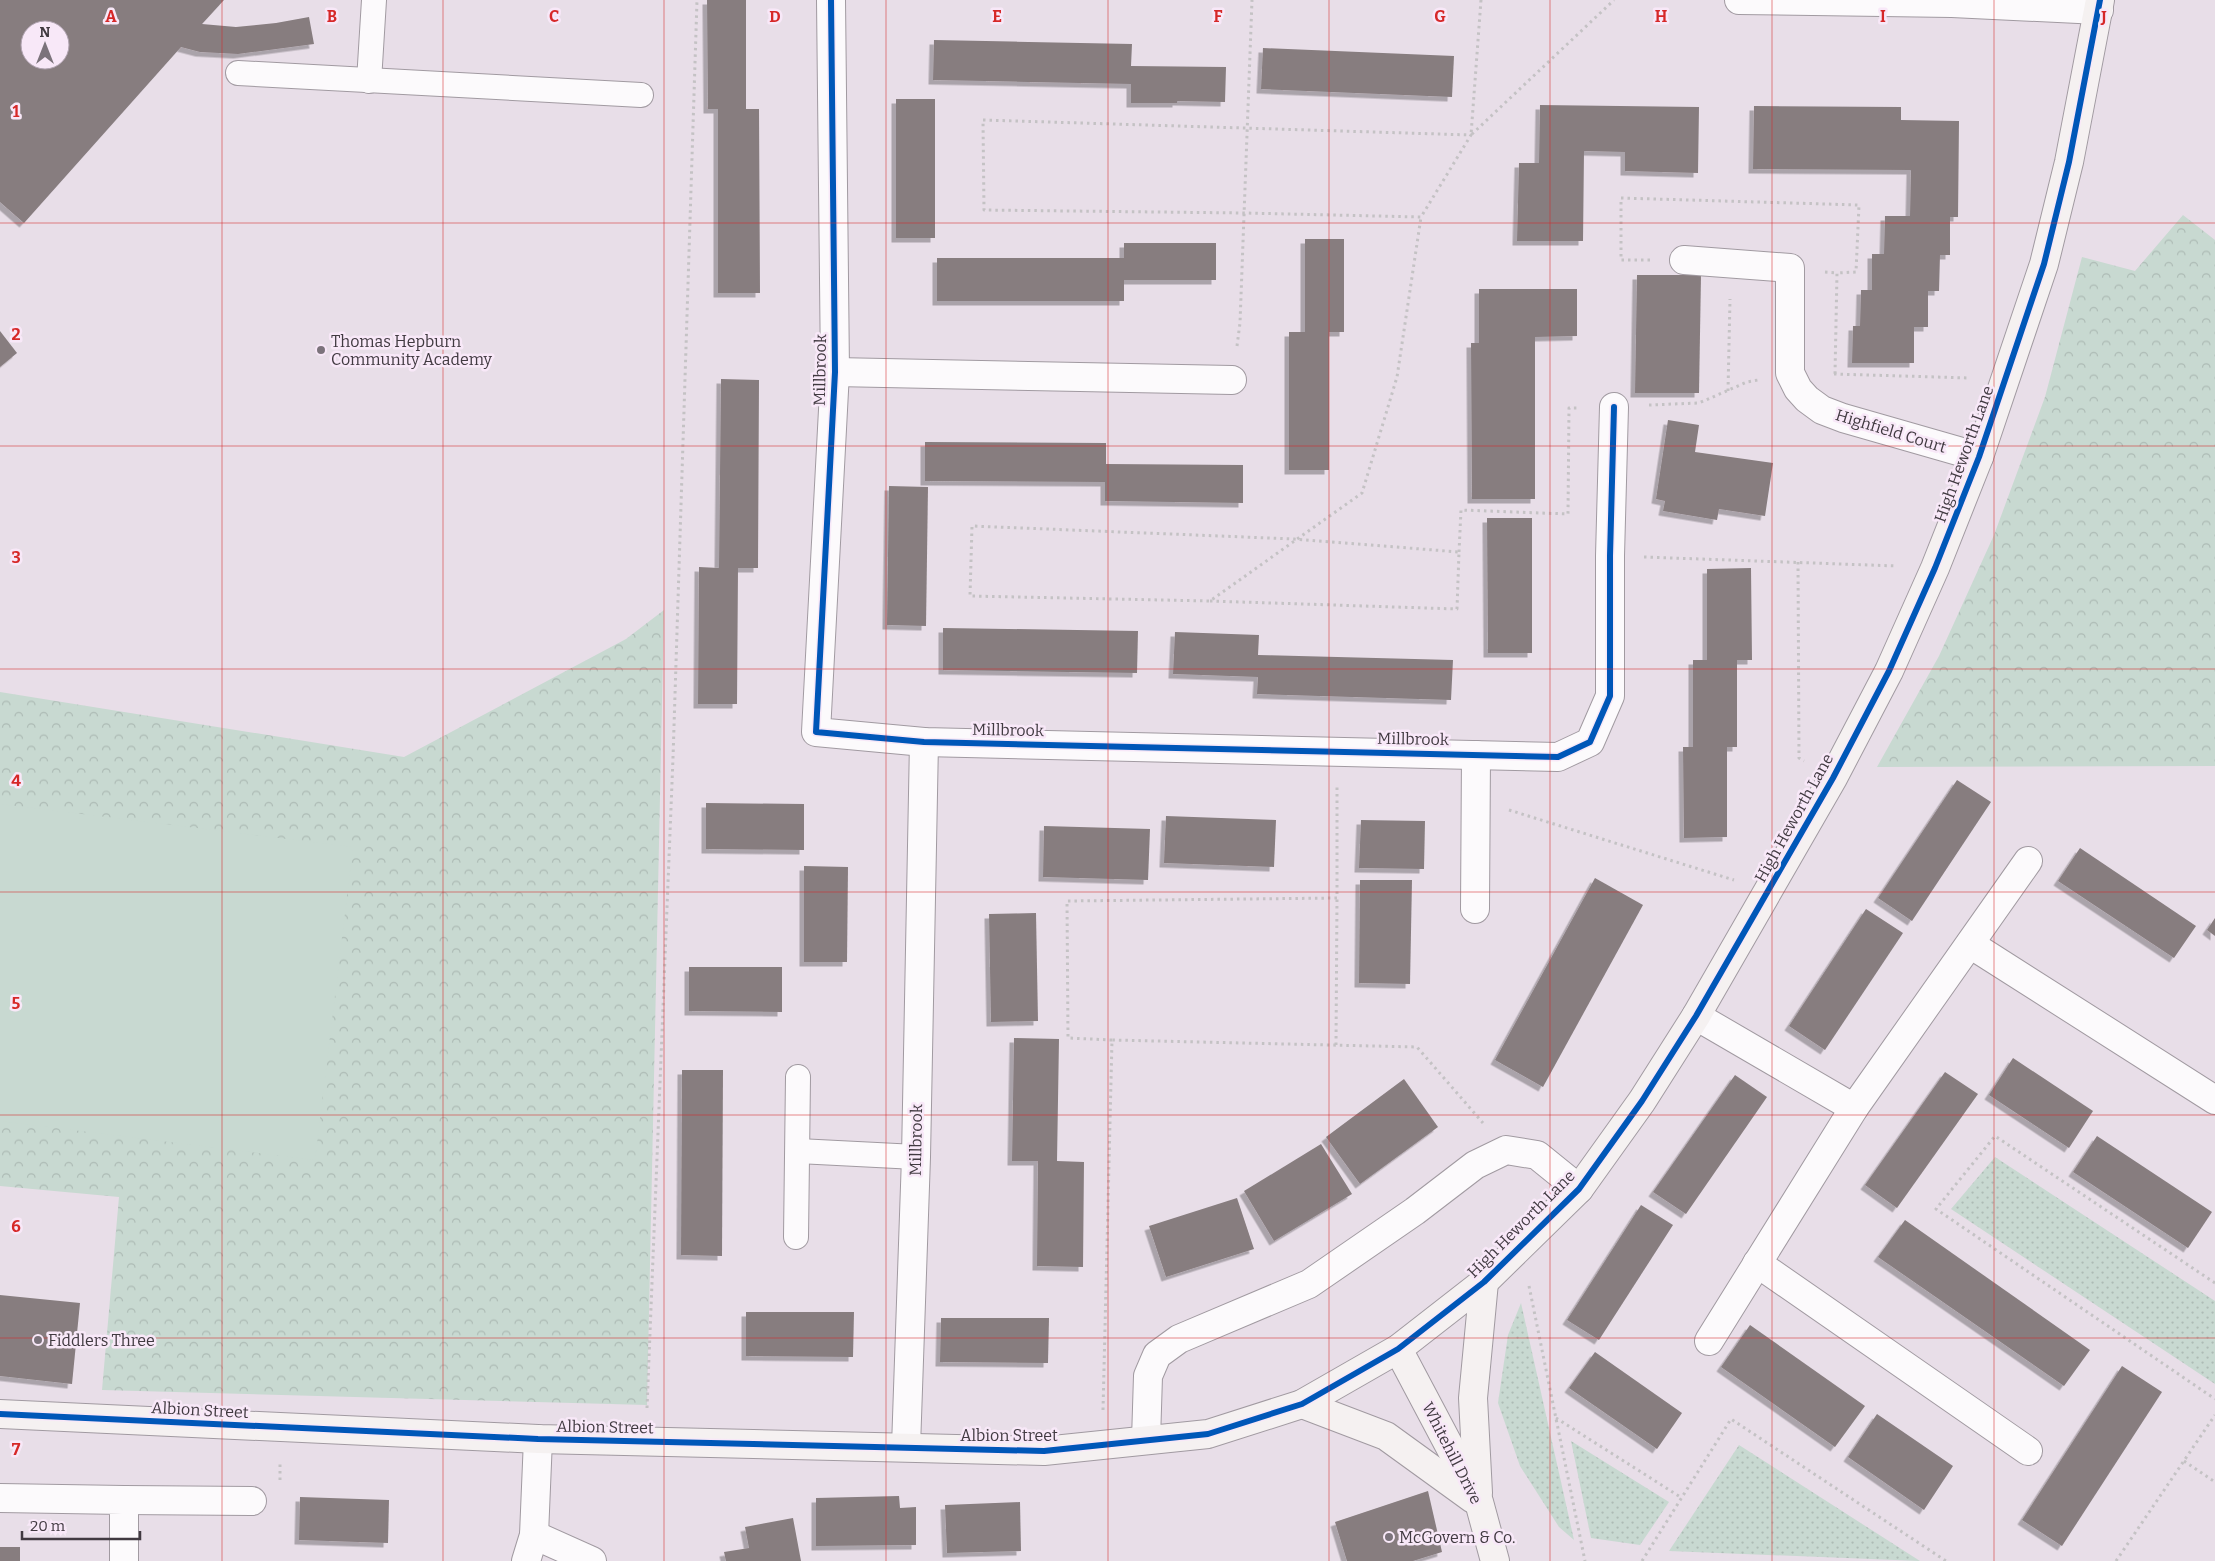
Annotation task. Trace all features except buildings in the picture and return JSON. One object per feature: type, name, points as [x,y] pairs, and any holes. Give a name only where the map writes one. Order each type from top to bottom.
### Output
[{"type":"street","name":"Millbrook","points":[[831,0],[834,372],[816,732],[924,742],[1558,757],[1590,742],[1610,696],[1610,556],[1614,407]]},
{"type":"street","points":[[1739,0],[2099,5]]},
{"type":"street","name":"High Heworth Lane","points":[[1208,1434],[1302,1404],[1398,1349],[1484,1282],[1579,1189],[1642,1101],[1696,1016],[1833,778],[1889,671],[1935,568],[1979,457],[2046,255],[2069,162],[2099,5]]},
{"type":"street","points":[[1684,260],[1790,268],[1790,373]]},
{"type":"street","points":[[834,372],[1232,380]]},
{"type":"street","name":"Highfield Court","points":[[1790,373],[1798,389],[1822,410],[1843,418],[1979,457]]},
{"type":"street","name":"Millbrook","points":[[906,1447],[916,1157],[924,742]]},
{"type":"street","points":[[1475,908],[1476,755]]},
{"type":"street","points":[[1709,1341],[1854,1108],[2028,861]]},
{"type":"street","points":[[1970,944],[2215,1100]]},
{"type":"street","points":[[1696,1016],[1854,1108]]},
{"type":"street","points":[[1146,1440],[1148,1376],[1157,1355],[1179,1339],[1309,1284],[1414,1211],[1475,1164],[1506,1150],[1537,1155],[1579,1189]]},
{"type":"street","points":[[1758,1263],[2028,1451]]},
{"type":"street","points":[[1479,1502],[1473,1398],[1484,1282]]},
{"type":"street","name":"Whitehill Drive","points":[[1398,1349],[1479,1502],[1495,1561]]},
{"type":"street","points":[[1302,1404],[1386,1436],[1479,1502]]},
{"type":"street","name":"Albion Street","points":[[0,1414],[538,1439],[1044,1451],[1208,1434]]},
{"type":"street","points":[[526,1561],[534,1535],[538,1439]]},
{"type":"street","points":[[0,1498],[252,1501]]},
{"type":"street","points":[[124,1500],[124,1561]]},
{"type":"street","points":[[534,1535],[592,1561]]},
{"type":"lane","points":[[370,81],[374,0]]},
{"type":"lane","points":[[238,73],[641,96]]},
{"type":"lane","points":[[796,1237],[798,1078]]},
{"type":"lane","points":[[798,1151],[916,1157]]},
{"type":"path","points":[[646,1442],[673,758],[697,0]]},
{"type":"path","points":[[1232,380],[1240,323],[1252,0]]},
{"type":"path","points":[[1471,135],[1481,0]]},
{"type":"path","points":[[1210,601],[1294,539],[1362,493],[1397,377],[1421,217],[1471,135],[1614,0]]},
{"type":"path","points":[[1421,217],[984,210],[983,120],[1471,135]]},
{"type":"path","points":[[1728,391],[1731,264]]},
{"type":"path","points":[[1459,552],[1294,539],[972,526],[970,596],[1457,609],[1461,510],[1568,514],[1569,408],[1699,403],[1747,382],[1790,373],[2006,380]]},
{"type":"path","points":[[1610,556],[1935,568]]},
{"type":"path","points":[[1798,562],[1798,758],[1833,778]]},
{"type":"path","points":[[1336,1045],[1337,751]]},
{"type":"path","points":[[1475,799],[1768,891]]},
{"type":"path","points":[[1337,898],[1067,901],[1068,1038],[1417,1047],[1506,1150]]},
{"type":"path","points":[[1102,1445],[1112,1040]]},
{"type":"path","points":[[2215,1283],[1995,1136],[1936,1209],[2215,1399]]},
{"type":"path","points":[[1521,1246],[1585,1561]]},
{"type":"path","points":[[2116,1561],[2215,1415]]},
{"type":"path","points":[[1556,1417],[1682,1498]]},
{"type":"path","points":[[1642,1561],[1732,1419],[1946,1561]]},
{"type":"path","points":[[252,1501],[279,1496],[282,1427]]},
{"type":"path","points":[[2184,1461],[2215,1482]]},
{"type":"green space","points":[[2183,215],[2215,240],[2215,766],[1877,767],[1939,656],[1994,535],[2045,397],[2082,257],[2135,271]]},
{"type":"green space","points":[[664,610],[647,1405],[102,1390],[119,1197],[0,1186],[0,692],[404,757],[626,639]]},
{"type":"green space","points":[[0,804],[353,847],[315,1160],[0,1121]]},
{"type":"green space","points":[[1995,1157],[2215,1301],[2215,1384],[1951,1209]]},
{"type":"green space","points":[[1521,1303],[1574,1540],[1559,1527],[1520,1466],[1498,1403],[1508,1335]]},
{"type":"green space","points":[[1571,1441],[1669,1502],[1640,1545],[1591,1538]]},
{"type":"green space","points":[[1739,1445],[1920,1561],[1669,1551]]},
{"type":"cycle path","points":[[831,0],[835,372],[816,732],[924,742],[1558,757],[1590,742],[1610,696],[1610,556],[1614,407]]},
{"type":"cycle path","points":[[0,1414],[538,1439],[1044,1451],[1208,1434],[1302,1404],[1398,1349],[1484,1282],[1579,1189],[1642,1101],[1696,1016],[1833,778],[1889,671],[1935,568],[1979,457],[2044,264],[2069,162],[2100,0]]},
{"type":"place","name":"Thomas Hepburn Community Academy","points":[[321,350]]},
{"type":"place","name":"Fiddlers Three","points":[[38,1340]]},
{"type":"place","name":"McGovern & Co.","points":[[1389,1537]]}]
